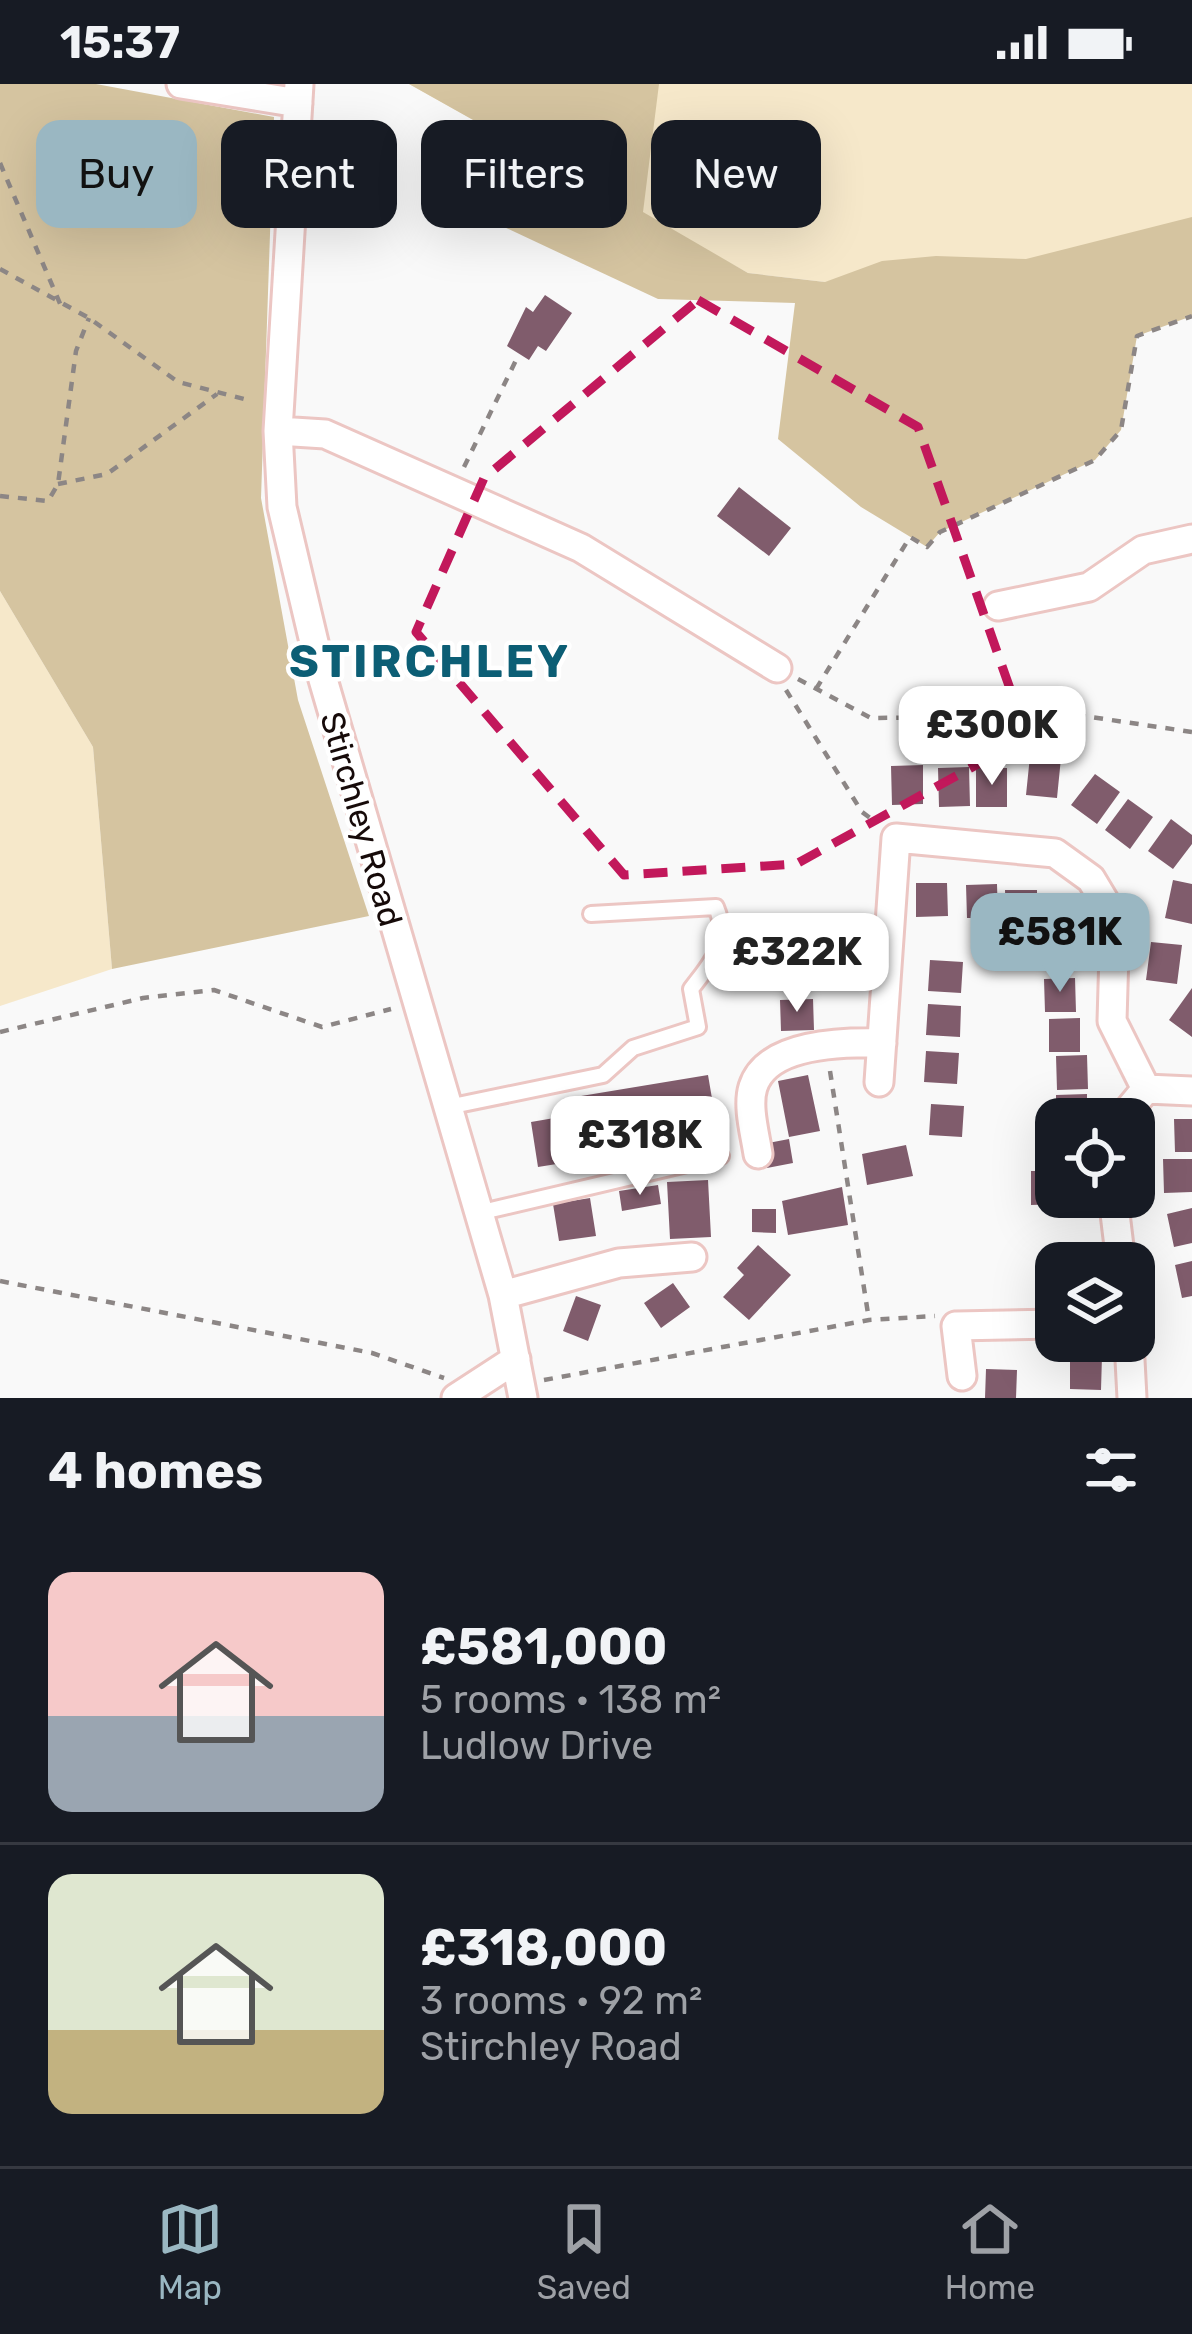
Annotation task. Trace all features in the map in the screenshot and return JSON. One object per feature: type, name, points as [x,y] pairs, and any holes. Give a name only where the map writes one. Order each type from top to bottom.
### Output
[{"type":"street","points":[[182,84],[298,94]]},
{"type":"street","name":"Stirchley Road","points":[[298,94],[278,431],[282,507],[322,676],[413,1001],[503,1295],[520,1380]]},
{"type":"street","points":[[278,431],[325,434],[581,548],[781,679]]},
{"type":"street","points":[[998,607],[1089,586],[1143,550],[1192,539]]},
{"type":"street","points":[[879,1082],[896,838],[1055,854],[1091,879],[1115,919],[1112,1021],[1146,1089]]},
{"type":"street","points":[[758,1154],[751,1092],[760,1070],[773,1060],[826,1047],[882,1043]]},
{"type":"street","points":[[1146,1089],[1192,1091]]},
{"type":"street","points":[[1138,1098],[1146,1089]]},
{"type":"street","points":[[503,1295],[619,1262],[692,1257]]},
{"type":"street","points":[[962,1376],[956,1326],[1035,1324]]},
{"type":"street","points":[[1130,1362],[1132,1398]]},
{"type":"street","points":[[455,1390],[520,1380]]},
{"type":"lane","points":[[446,1107],[602,1075],[633,1048],[698,1027],[692,989],[720,950],[725,928],[716,908],[591,914]]},
{"type":"lane","points":[[478,1213],[721,1156]]},
{"type":"path","points":[[0,163],[61,306]]},
{"type":"path","points":[[0,269],[89,318],[178,382],[235,398]]},
{"type":"path","points":[[817,689],[910,537],[927,547],[940,532],[1095,460],[1121,430],[1137,336],[1192,316]]},
{"type":"path","points":[[0,496],[49,501],[58,484],[76,351],[89,318]]},
{"type":"path","points":[[455,489],[519,354]]},
{"type":"path","points":[[58,484],[106,474],[218,393]]},
{"type":"path","points":[[781,679],[817,689],[871,718],[1084,716],[1192,732]]},
{"type":"path","points":[[781,679],[862,812],[896,838]]},
{"type":"path","points":[[0,1032],[143,998],[214,990],[322,1027],[413,1001]]},
{"type":"path","points":[[826,1047],[869,1320]]},
{"type":"path","points":[[0,1281],[372,1352],[455,1390]]},
{"type":"path","points":[[520,1380],[869,1320],[934,1315],[956,1326]]},
{"type":"highlighted area","points":[[698,300],[918,427],[1027,737],[796,864],[624,875],[416,632],[484,478]]},
{"type":"shaded area","points":[[0,84],[96,84],[274,117],[221,120],[221,228],[270,228],[261,498],[298,700],[369,916],[112,969],[93,747],[0,591]]},
{"type":"shaded area","points":[[409,84],[1192,84],[1192,249],[825,282],[748,273],[667,228],[821,228],[821,120],[651,120],[651,219],[627,206],[627,120],[474,120]]},
{"type":"shaded area","points":[[409,84],[659,84],[643,212],[651,217],[651,228],[671,228],[748,273],[825,282],[882,261],[936,256],[1026,259],[1192,217],[1192,316],[1137,336],[1121,430],[1095,460],[940,532],[927,547],[861,507],[778,439],[795,303],[658,299],[506,228],[627,228],[627,120],[473,120]]},
{"type":"shaded area","points":[[0,591],[93,747],[112,969],[0,1006]]},
{"type":"building","points":[[545,295],[572,313],[546,351],[538,346],[529,360],[507,346],[526,307],[533,312]]},
{"type":"building","points":[[739,487],[791,528],[769,556],[717,516]]},
{"type":"building","points":[[1030,756],[1061,758],[1057,798],[1026,795]]},
{"type":"building","points":[[923,765],[923,804],[892,805],[891,766]]},
{"type":"building","points":[[969,767],[970,806],[939,807],[938,768]]},
{"type":"building","points":[[976,768],[1007,768],[1007,807],[976,807]]},
{"type":"building","points":[[1095,774],[1120,792],[1097,824],[1071,805]]},
{"type":"building","points":[[1128,799],[1153,817],[1130,849],[1105,830]]},
{"type":"building","points":[[1171,819],[1192,835],[1192,844],[1173,869],[1148,851]]},
{"type":"building","points":[[1173,880],[1192,884],[1192,924],[1165,918]]},
{"type":"building","points":[[916,883],[947,883],[948,916],[916,917]]},
{"type":"building","points":[[997,884],[998,918],[967,918],[966,885]]},
{"type":"building","points":[[1005,890],[1037,890],[1037,923],[1006,924]]},
{"type":"building","points":[[1046,900],[1078,900],[1078,933],[1047,934]]},
{"type":"building","points":[[1151,942],[1182,945],[1177,984],[1146,980]]},
{"type":"building","points":[[930,960],[963,962],[961,993],[928,991]]},
{"type":"building","points":[[1075,978],[1076,1012],[1045,1012],[1044,979]]},
{"type":"building","points":[[1192,988],[1192,1037],[1169,1020]]},
{"type":"building","points":[[813,999],[814,1030],[781,1031],[780,1000]]},
{"type":"building","points":[[928,1004],[961,1006],[960,1037],[926,1035]]},
{"type":"building","points":[[1080,1018],[1080,1052],[1049,1052],[1049,1019]]},
{"type":"building","points":[[926,1051],[959,1053],[957,1084],[924,1082]]},
{"type":"building","points":[[1087,1055],[1088,1089],[1057,1090],[1056,1056]]},
{"type":"building","points":[[708,1075],[716,1122],[654,1132],[656,1148],[538,1167],[531,1122],[566,1116],[563,1099]]},
{"type":"building","points":[[808,1075],[820,1131],[789,1137],[778,1081]]},
{"type":"building","points":[[1087,1094],[1087,1098],[1056,1098]]},
{"type":"building","points":[[931,1104],[964,1106],[962,1137],[929,1135]]},
{"type":"building","points":[[1174,1119],[1192,1119],[1192,1152],[1175,1152]]},
{"type":"building","points":[[789,1139],[793,1163],[767,1168],[763,1144]]},
{"type":"building","points":[[906,1145],[913,1176],[867,1185],[862,1154]]},
{"type":"building","points":[[1163,1159],[1192,1159],[1192,1192],[1164,1193]]},
{"type":"building","points":[[1031,1171],[1035,1171],[1035,1205],[1031,1205]]},
{"type":"building","points":[[708,1180],[711,1237],[670,1239],[667,1182]]},
{"type":"building","points":[[658,1185],[661,1204],[622,1211],[619,1191]]},
{"type":"building","points":[[842,1187],[848,1225],[788,1235],[782,1201]]},
{"type":"building","points":[[590,1198],[596,1236],[559,1241],[553,1204]]},
{"type":"building","points":[[1192,1208],[1192,1243],[1174,1247],[1167,1214]]},
{"type":"building","points":[[752,1209],[776,1209],[776,1233],[752,1232]]},
{"type":"building","points":[[758,1245],[791,1275],[749,1320],[723,1297],[744,1275],[737,1268]]},
{"type":"building","points":[[1192,1261],[1192,1296],[1182,1298],[1175,1265]]},
{"type":"building","points":[[673,1283],[690,1307],[661,1328],[644,1303]]},
{"type":"building","points":[[576,1296],[601,1305],[588,1341],[563,1331]]},
{"type":"building","points":[[1070,1362],[1102,1362],[1101,1390],[1070,1389]]},
{"type":"building","points":[[986,1369],[1017,1370],[1016,1398],[985,1398]]},
{"type":"district","name":"STIRCHLEY","points":[[430,661]]}]
